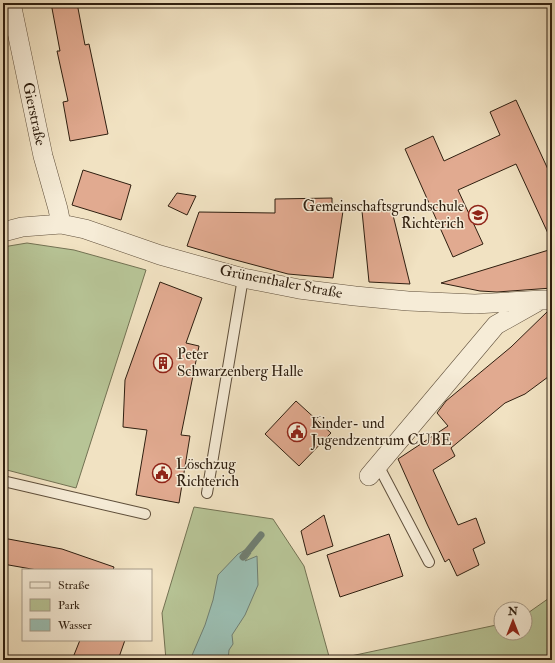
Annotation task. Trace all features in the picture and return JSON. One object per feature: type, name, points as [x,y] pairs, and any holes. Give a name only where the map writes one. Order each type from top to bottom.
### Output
[{"type":"street","name":"Gierstraße","points":[[11,3],[43,156],[61,224]]},
{"type":"street","name":"Grünenthaler Straße","points":[[3,232],[22,226],[61,224],[85,229],[160,255],[243,278],[299,289],[408,301],[475,304],[547,300]]},
{"type":"street","name":"Grünenthaler Straße","points":[[374,470],[496,325],[547,300]]},
{"type":"lane","points":[[207,493],[243,278]]},
{"type":"lane","points":[[374,470],[429,562]]},
{"type":"lane","points":[[3,481],[145,514]]},
{"type":"green space","points":[[27,243],[74,250],[146,270],[76,488],[3,469],[3,247]]},
{"type":"green space","points":[[194,507],[273,519],[304,566],[330,660],[166,660],[162,613]]},
{"type":"green space","points":[[552,596],[552,660],[332,660],[493,626],[493,641],[533,641],[533,609]]},
{"type":"water","points":[[245,550],[251,553],[245,561],[257,556],[258,585],[245,615],[232,635],[233,644],[229,650],[228,660],[190,660],[205,625],[213,600],[218,575],[238,554]]},
{"type":"building","points":[[51,3],[77,3],[85,45],[89,44],[108,134],[70,141],[63,102],[68,101],[57,51],[60,51]]},
{"type":"building","points":[[516,100],[552,178],[552,242],[516,164],[458,190],[483,244],[453,257],[405,149],[433,136],[444,161],[500,135],[490,112]]},
{"type":"building","points":[[83,170],[131,185],[121,220],[72,205]]},
{"type":"building","points":[[177,193],[196,196],[187,215],[168,206]]},
{"type":"building","points":[[332,198],[332,211],[343,211],[333,278],[288,274],[187,246],[199,212],[275,213],[275,199]]},
{"type":"building","points":[[362,211],[392,211],[410,284],[369,282]]},
{"type":"building","points":[[552,249],[552,288],[497,292],[480,291],[441,283]]},
{"type":"building","name":"Peter Schwarzenberg Halle","points":[[160,282],[202,298],[186,343],[199,346],[181,435],[190,436],[179,503],[136,495],[147,430],[123,427],[125,380]]},
{"type":"building","points":[[548,311],[552,311],[552,374],[525,394],[505,403],[451,448],[455,456],[433,470],[458,525],[476,518],[485,543],[473,549],[479,565],[457,576],[449,559],[445,562],[398,459],[448,426],[437,413],[446,401],[511,347]]},
{"type":"building","points":[[296,401],[331,433],[299,466],[265,434]]},
{"type":"building","points":[[324,515],[333,546],[307,555],[301,531]]},
{"type":"building","points":[[389,534],[403,576],[340,597],[327,555]]},
{"type":"building","points":[[3,538],[62,549],[114,567],[113,569],[31,569],[3,564]]},
{"type":"building","points":[[80,641],[125,641],[118,660],[72,660]]},
{"type":"waterway","points":[[243,557],[261,535]]},
{"type":"place","name":"Gemeinschaftsgrundschule Richterich","points":[[478,215]]},
{"type":"place","name":"Peter Schwarzenberg Halle","points":[[163,363]]},
{"type":"place","name":"Kinder- und Jugendzentrum CUBE","points":[[297,432]]},
{"type":"place","name":"Löschzug Richterich","points":[[162,473]]}]
